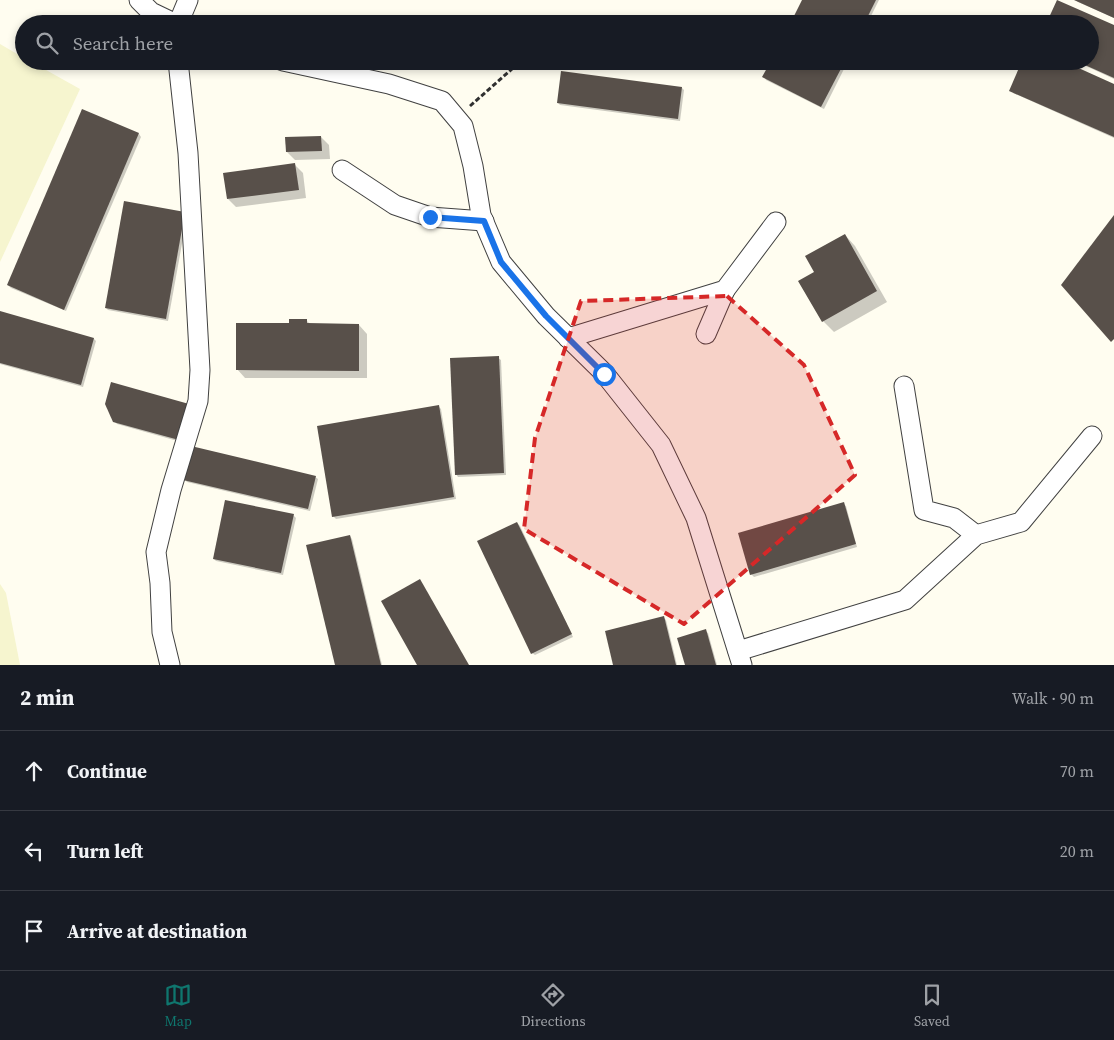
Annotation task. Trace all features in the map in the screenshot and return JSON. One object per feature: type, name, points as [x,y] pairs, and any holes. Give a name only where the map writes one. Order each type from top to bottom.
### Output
[{"type":"street","points":[[139,0],[151,12],[158,15]]},
{"type":"street","points":[[181,15],[188,0]]},
{"type":"street","points":[[170,665],[162,632],[160,583],[156,552],[171,490],[198,401],[200,370],[188,153],[179,70]]},
{"type":"street","points":[[324,70],[389,84],[442,101],[463,126],[473,166],[481,215],[501,262],[546,316],[604,374],[661,445],[696,518],[740,658],[905,600],[976,535],[1021,522],[1092,436]]},
{"type":"street","points":[[342,170],[395,205],[430,217],[484,221]]},
{"type":"street","points":[[706,334],[725,290],[776,222]]},
{"type":"street","points":[[568,338],[725,290]]},
{"type":"street","points":[[904,386],[924,510],[954,518],[976,535]]},
{"type":"path","points":[[456,118],[511,70]]},
{"type":"highlighted area","points":[[727,296],[804,365],[855,475],[684,624],[524,529],[535,438],[581,301]]},
{"type":"green space","points":[[0,44],[15,53],[15,70],[46,70],[80,89],[0,262]]},
{"type":"green space","points":[[0,584],[6,593],[20,665],[0,665]]},
{"type":"building","points":[[802,0],[876,0],[868,15],[794,15]]},
{"type":"building","points":[[1057,0],[1091,15],[1050,15]]},
{"type":"building","points":[[1074,0],[1114,0],[1114,18]]},
{"type":"building","points":[[1099,18],[1114,25],[1114,78],[1096,70],[1099,70]]},
{"type":"building","points":[[766,70],[840,70],[821,107],[762,77]]},
{"type":"building","points":[[1018,70],[1083,70],[1114,84],[1114,137],[1009,91]]},
{"type":"building","points":[[561,71],[682,87],[678,119],[557,103]]},
{"type":"building","points":[[82,109],[139,133],[64,310],[7,285]]},
{"type":"building","points":[[321,136],[322,151],[286,152],[285,137]]},
{"type":"building","points":[[295,163],[299,190],[227,199],[223,173]]},
{"type":"building","points":[[124,201],[185,212],[166,319],[105,308]]},
{"type":"building","points":[[1114,215],[1114,339],[1111,342],[1061,285]]},
{"type":"building","points":[[845,234],[877,291],[822,322],[798,281],[814,272],[805,256]]},
{"type":"building","points":[[0,311],[94,338],[81,385],[0,363]]},
{"type":"building","points":[[289,319],[307,319],[307,323],[359,324],[359,371],[236,370],[236,323],[289,323]]},
{"type":"building","points":[[499,356],[504,473],[455,475],[450,358]]},
{"type":"building","points":[[111,382],[189,404],[179,440],[113,422],[105,404]]},
{"type":"building","points":[[439,405],[454,497],[332,517],[317,426]]},
{"type":"building","points":[[191,446],[316,476],[308,509],[183,480]]},
{"type":"building","points":[[225,500],[294,514],[281,573],[213,559]]},
{"type":"building","points":[[844,502],[856,544],[750,575],[738,533]]},
{"type":"building","points":[[517,522],[572,634],[531,654],[477,541]]},
{"type":"building","points":[[350,535],[381,665],[335,665],[306,545]]},
{"type":"building","points":[[420,579],[469,665],[417,665],[381,601]]},
{"type":"building","points":[[664,616],[676,665],[613,665],[605,631]]},
{"type":"building","points":[[706,629],[716,665],[685,665],[677,638]]},
{"type":"route","points":[[430,217],[484,221],[501,262],[546,316],[604,374]]}]
